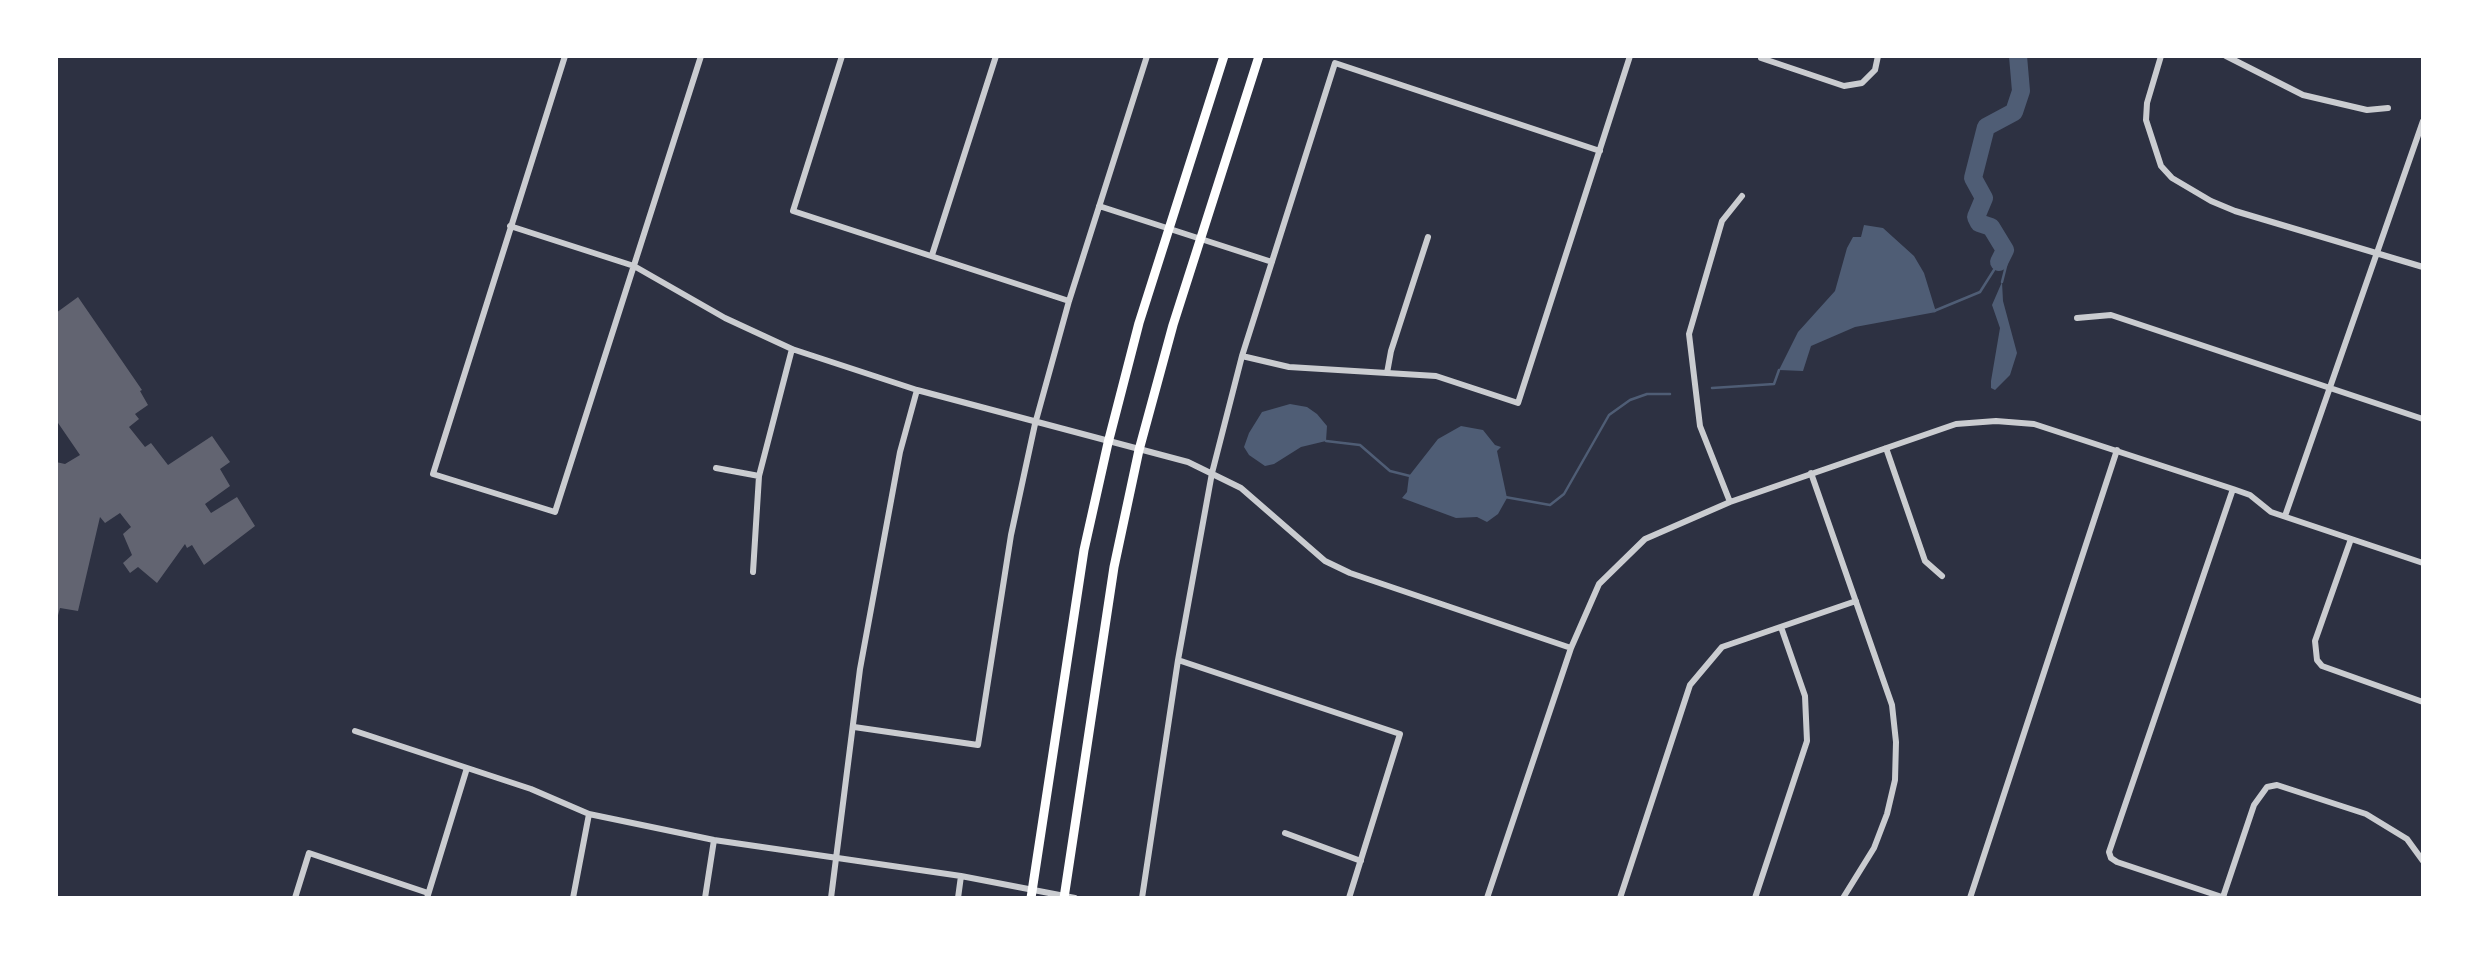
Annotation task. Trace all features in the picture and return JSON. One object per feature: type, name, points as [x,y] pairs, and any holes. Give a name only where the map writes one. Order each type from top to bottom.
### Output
[{"type":"main road","points":[[1032,893],[1077,590],[1108,443],[1169,228],[1224,56]]},
{"type":"main road","points":[[1064,896],[1114,568],[1139,450],[1173,325],[1258,56]]},
{"type":"street","points":[[565,56],[433,474],[555,512],[701,56]]},
{"type":"street","points":[[842,56],[793,211],[1069,301]]},
{"type":"street","points":[[932,255],[996,56]]},
{"type":"street","points":[[854,727],[978,745],[1011,534],[1035,424],[1069,301],[1147,56]]},
{"type":"street","points":[[1242,356],[1289,367],[1436,376],[1518,403],[1630,56]]},
{"type":"street","points":[[1761,58],[1844,86],[1862,83],[1875,70],[1878,56]]},
{"type":"street","points":[[2161,56],[2147,103],[2146,120],[2161,166],[2172,178],[2235,211],[2423,267]]},
{"type":"street","points":[[2226,56],[2303,95],[2367,110],[2388,107]]},
{"type":"street","points":[[1142,898],[1178,660],[1212,473],[1242,356],[1335,63],[1600,151]]},
{"type":"street","points":[[2285,516],[2423,121]]},
{"type":"street","points":[[1730,502],[1700,426],[1689,334],[1722,220],[1742,196]]},
{"type":"street","points":[[1099,206],[1272,262]]},
{"type":"street","points":[[510,226],[634,266],[725,318],[792,349],[916,390],[1035,424],[1188,462],[1241,488],[1325,561],[1350,573],[1571,648]]},
{"type":"street","points":[[1387,373],[1391,351],[1427,237]]},
{"type":"street","points":[[2077,318],[2111,315],[2423,419]]},
{"type":"street","points":[[753,572],[759,476],[792,349]]},
{"type":"street","points":[[831,898],[860,669],[897,466],[916,390]]},
{"type":"street","points":[[1487,898],[1571,648],[1599,584],[1645,539],[1730,502],[1811,473],[1956,424],[1996,421],[2034,424],[2233,489],[2285,516],[2423,563]]},
{"type":"street","points":[[1886,448],[1925,561],[1942,576]]},
{"type":"street","points":[[1970,898],[2117,450]]},
{"type":"street","points":[[716,468],[759,476]]},
{"type":"street","points":[[1811,473],[1892,705],[1895,780],[1874,848],[1843,898]]},
{"type":"street","points":[[2233,489],[2109,852],[2111,858],[2224,898],[2254,806],[2267,787],[2277,785],[2366,814],[2407,839],[2423,861]]},
{"type":"street","points":[[2351,539],[2315,641],[2316,660],[2322,666],[2423,702]]},
{"type":"street","points":[[1620,898],[1690,685],[1722,647],[1856,601]]},
{"type":"street","points":[[1755,898],[1807,741],[1805,696],[1781,627]]},
{"type":"street","points":[[1178,660],[1400,734],[1349,898]]},
{"type":"street","points":[[355,731],[531,789],[589,814],[714,840],[961,876],[1032,893],[1075,898]]},
{"type":"street","points":[[295,898],[309,853],[427,895],[467,768]]},
{"type":"street","points":[[573,898],[589,814]]},
{"type":"street","points":[[1285,833],[1362,860]]},
{"type":"street","points":[[705,898],[714,840]]},
{"type":"street","points":[[958,898],[961,876]]},
{"type":"water","points":[[1864,225],[1883,228],[1914,256],[1924,273],[1936,312],[1855,327],[1811,346],[1803,371],[1779,370],[1798,332],[1835,291],[1847,248],[1853,237],[1861,237]]},
{"type":"water","points":[[2002,282],[2003,301],[2017,353],[2010,375],[1995,390],[1991,388],[1991,381],[2000,328],[1992,305]]},
{"type":"water","points":[[1290,404],[1307,407],[1317,414],[1327,426],[1326,441],[1301,447],[1274,464],[1265,466],[1249,455],[1244,447],[1249,433],[1262,412]]},
{"type":"water","points":[[1461,426],[1483,430],[1495,445],[1501,447],[1497,451],[1507,498],[1498,514],[1487,522],[1477,517],[1456,518],[1402,498],[1407,492],[1409,476],[1438,439]]},
{"type":"building","points":[[78,297],[142,390],[140,391],[148,405],[135,414],[139,419],[129,427],[145,447],[151,443],[168,465],[212,436],[230,462],[220,469],[230,486],[205,504],[211,513],[237,497],[255,526],[204,565],[192,545],[187,548],[185,544],[157,583],[138,567],[130,573],[123,563],[132,555],[123,534],[131,527],[120,513],[105,523],[100,517],[78,611],[60,608],[57,619],[56,462],[65,464],[80,455],[56,420],[56,313]]},
{"type":"waterway","points":[[1999,262],[2005,250],[1991,227],[1979,223],[1976,217],[1984,198],[1973,178],[1986,127],[2014,112],[2021,91],[2018,56]]},
{"type":"waterway","points":[[2002,282],[2007,262],[2003,257]]},
{"type":"waterway","points":[[1934,311],[1980,292],[1999,262]]},
{"type":"waterway","points":[[1712,388],[1774,384],[1779,370]]},
{"type":"waterway","points":[[1505,497],[1550,505],[1564,494],[1609,415],[1630,400],[1647,394],[1670,394]]},
{"type":"waterway","points":[[1326,441],[1360,445],[1390,471],[1410,476]]}]
